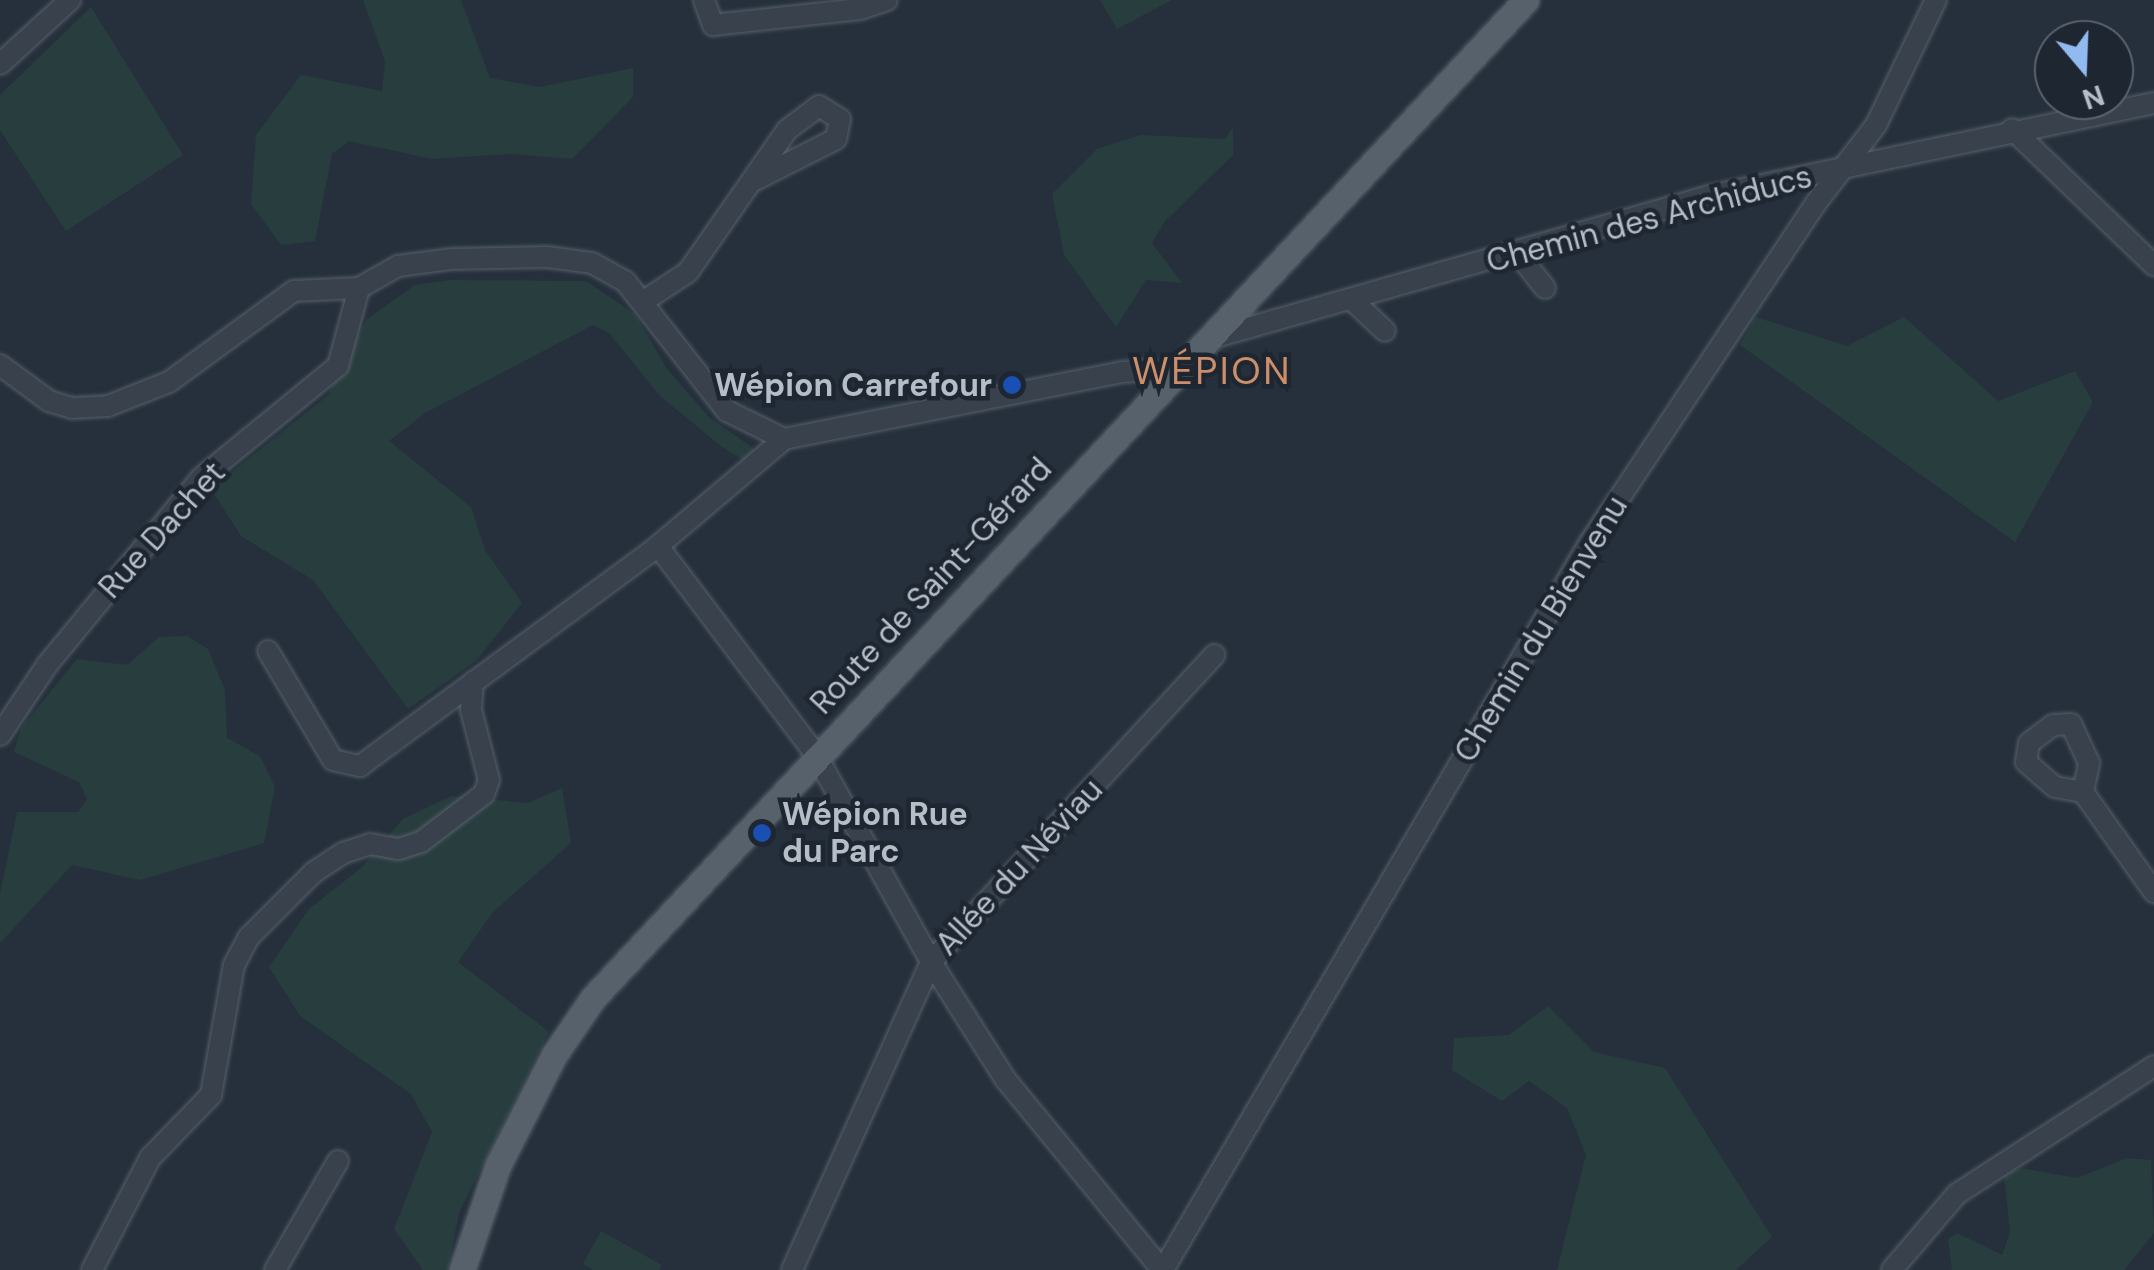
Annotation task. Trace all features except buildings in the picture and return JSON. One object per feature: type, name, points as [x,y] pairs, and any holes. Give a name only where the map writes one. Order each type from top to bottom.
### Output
[{"type":"main road","name":"Route de Saint-Gérard","points":[[462,1270],[498,1165],[554,1055],[593,998],[816,755],[1526,0]]},
{"type":"street","points":[[0,64],[70,0]]},
{"type":"street","points":[[704,0],[713,25],[860,9],[887,0]]},
{"type":"street","name":"Chemin du Bienvenu","points":[[1156,1267],[1588,546],[1843,167],[1876,126],[1936,0]]},
{"type":"street","name":"Chemin des Archiducs","points":[[1207,339],[1519,255],[1709,196],[2154,102]]},
{"type":"street","points":[[2012,129],[2154,265]]},
{"type":"street","points":[[644,300],[688,272],[755,180]]},
{"type":"street","points":[[1519,255],[1545,288]]},
{"type":"street","points":[[0,365],[48,401],[72,408],[108,406],[184,373],[294,291],[359,288],[398,266],[546,257],[604,268],[644,300],[727,411],[784,439]]},
{"type":"street","name":"Rue Dachet","points":[[0,735],[47,665],[202,478],[338,366],[359,288]]},
{"type":"street","points":[[1352,300],[1385,330]]},
{"type":"street","points":[[268,651],[333,760],[360,766],[658,546],[784,439],[1122,372],[1152,370],[1172,378]]},
{"type":"street","points":[[658,546],[816,755],[931,962],[1006,1080],[1156,1267]]},
{"type":"street","name":"Allée du Néviau","points":[[792,1270],[931,962],[1214,655]]},
{"type":"street","points":[[92,1270],[150,1158],[211,1095],[234,965],[249,937],[314,872],[343,853],[370,844],[399,849],[422,842],[484,794],[489,780],[471,710],[474,682]]},
{"type":"street","points":[[2083,792],[2154,892]]},
{"type":"street","points":[[1892,1270],[1958,1194],[2154,1066]]},
{"type":"street","points":[[274,1270],[338,1160]]},
{"type":"green space","points":[[363,0],[461,0],[490,78],[540,87],[633,68],[633,97],[572,159],[510,154],[432,159],[349,141],[332,154],[315,241],[281,245],[251,204],[256,135],[301,75],[382,91],[385,61]]},
{"type":"green space","points":[[1100,0],[1172,0],[1117,29]]},
{"type":"green space","points":[[91,7],[183,155],[66,231],[0,130],[0,95]]},
{"type":"green space","points":[[1233,127],[1233,155],[1165,221],[1152,243],[1182,283],[1146,280],[1116,327],[1064,255],[1052,194],[1097,149],[1140,135],[1225,139]]},
{"type":"green space","points":[[450,280],[586,281],[635,314],[667,369],[709,417],[756,450],[750,464],[722,447],[660,396],[609,333],[593,325],[425,413],[389,441],[471,507],[485,550],[522,603],[476,661],[408,709],[313,580],[241,536],[211,489],[328,395],[367,319],[415,285]]},
{"type":"green space","points":[[1756,317],[1847,346],[1904,317],[1998,401],[2075,371],[2093,402],[2015,542],[1740,345]]},
{"type":"green space","points":[[187,636],[208,649],[225,690],[227,738],[260,756],[275,787],[264,843],[140,880],[72,865],[0,943],[0,894],[17,812],[78,812],[87,799],[79,782],[14,752],[21,728],[77,659],[127,665],[159,637]]},
{"type":"green space","points":[[562,788],[571,843],[492,913],[458,962],[549,1032],[459,1213],[448,1270],[423,1270],[394,1229],[432,1132],[411,1094],[300,1016],[269,967],[309,909],[361,868],[403,819],[451,796],[528,803]]},
{"type":"green space","points":[[1548,1006],[1594,1052],[1665,1068],[1772,1237],[1736,1270],[1557,1270],[1586,1155],[1567,1108],[1529,1081],[1502,1101],[1452,1070],[1454,1038],[1509,1035]]},
{"type":"green space","points":[[2127,1158],[2151,1160],[2154,1233],[2124,1270],[1952,1270],[1948,1239],[1957,1233],[2002,1255],[2010,1232],[2004,1175],[2021,1168],[2077,1178]]},
{"type":"green space","points":[[601,1231],[662,1265],[659,1270],[593,1270],[583,1264]]},
{"type":"place","name":"Wépion Carrefour","points":[[1012,385]]},
{"type":"place","name":"Wépion Rue du Parc","points":[[762,833]]},
{"type":"district","name":"WÉPION","points":[[1212,372]]}]
